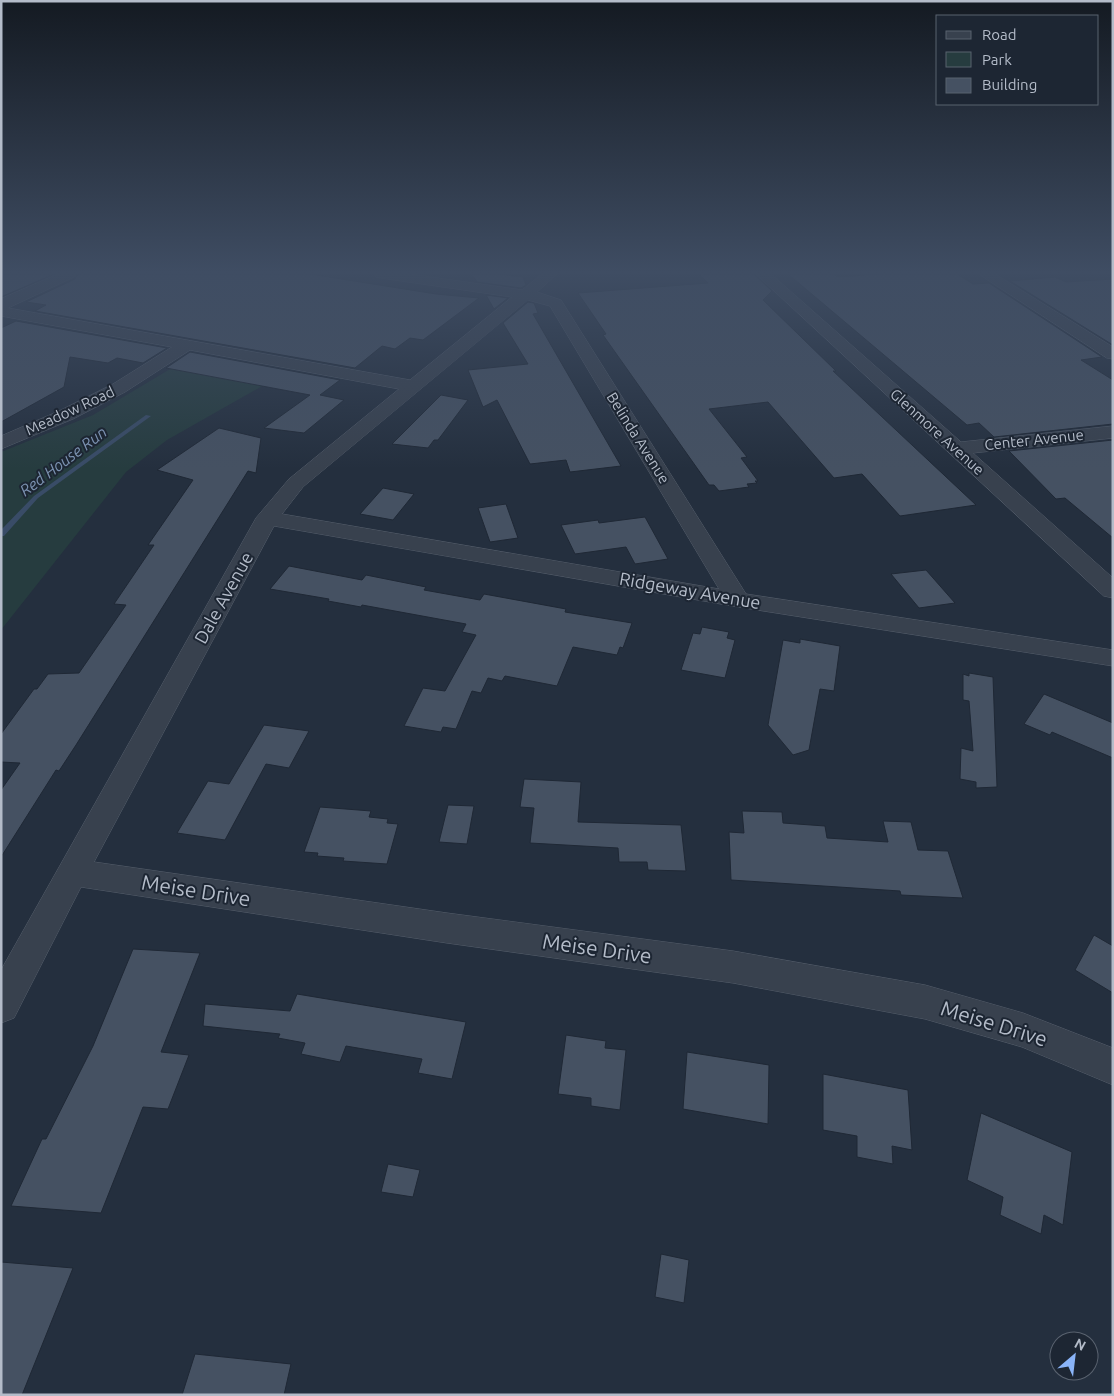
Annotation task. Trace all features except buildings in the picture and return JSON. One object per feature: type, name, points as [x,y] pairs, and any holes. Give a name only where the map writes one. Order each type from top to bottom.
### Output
[{"type":"street","points":[[160,339],[414,386]]},
{"type":"street","name":"Dale Avenue","points":[[1,1006],[72,872],[267,518],[296,483],[470,339]]},
{"type":"street","name":"Belinda Avenue","points":[[578,339],[738,600]]},
{"type":"street","name":"Glenmore Avenue","points":[[834,339],[1113,591]]},
{"type":"street","points":[[1089,339],[1113,354]]},
{"type":"street","name":"Meadow Road","points":[[1,443],[66,415],[119,388],[188,344]]},
{"type":"street","name":"Center Avenue","points":[[955,449],[1113,432]]},
{"type":"street","name":"Ridgeway Avenue","points":[[267,518],[738,600],[1113,658]]},
{"type":"street","name":"Meise Drive","points":[[72,872],[438,927],[733,967],[925,1002],[1024,1030],[1113,1067]]},
{"type":"green space","points":[[192,356],[287,372],[167,440],[126,472],[1,630],[1,452],[93,415]]},
{"type":"waterway","name":"Red House Run","points":[[1,534],[36,497],[148,416]]}]
